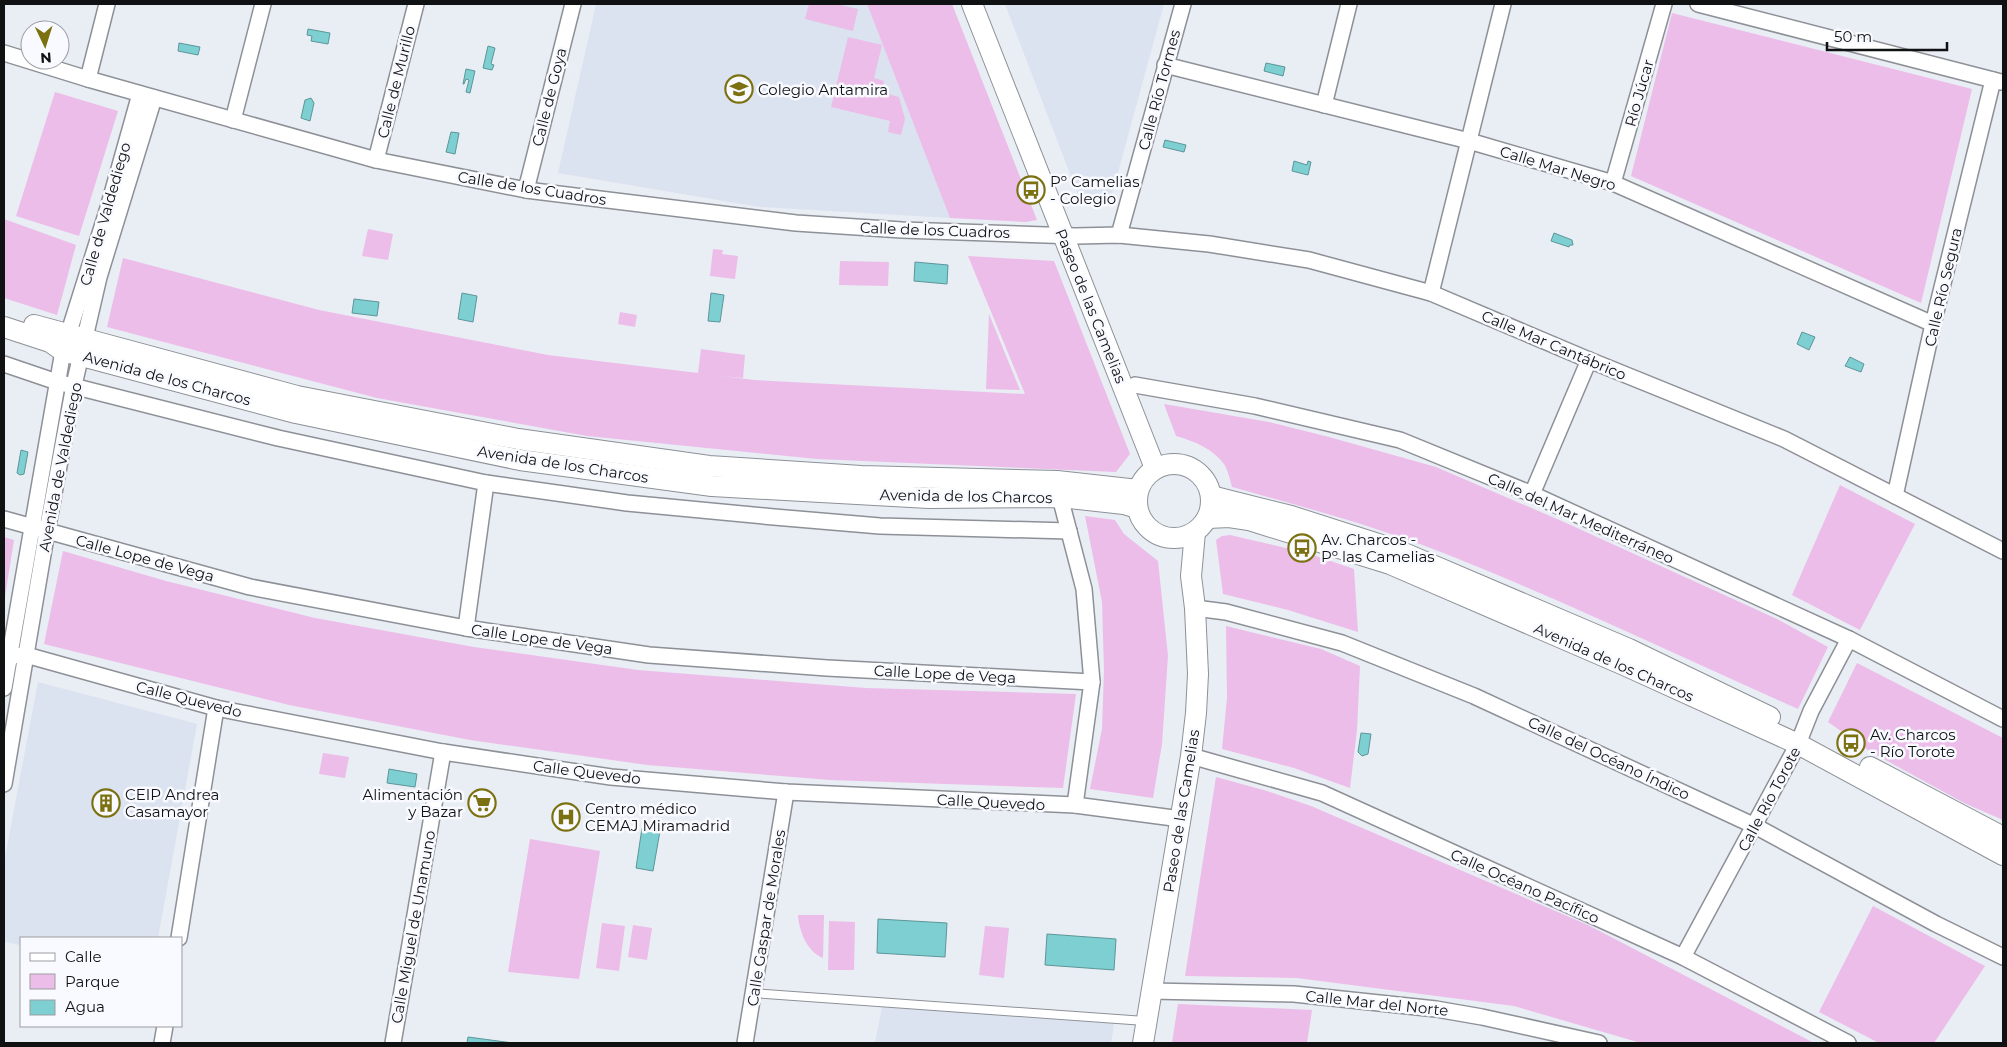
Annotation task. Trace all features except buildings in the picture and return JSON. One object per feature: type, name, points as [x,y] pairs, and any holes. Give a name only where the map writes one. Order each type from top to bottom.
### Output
[{"type":"street","points":[[88,79],[107,4]]},
{"type":"street","points":[[233,120],[263,4]]},
{"type":"street","name":"Calle de Murillo","points":[[376,160],[416,4]]},
{"type":"street","name":"Calle de Goya","points":[[526,190],[572,4]]},
{"type":"street","name":"Paseo de las Camelias","points":[[972,4],[1069,235],[1135,385],[1161,466]]},
{"type":"street","name":"Paseo de las Camelias","points":[[984,4],[1069,235],[1161,466]]},
{"type":"street","name":"Calle Río Tormes","points":[[1119,235],[1182,4]]},
{"type":"street","points":[[1324,105],[1349,4]]},
{"type":"street","points":[[1431,293],[1503,4]]},
{"type":"street","name":"Río Júcar","points":[[1614,183],[1664,4]]},
{"type":"street","points":[[1698,4],[1998,81]]},
{"type":"street","name":"Calle de los Cuadros","points":[[4,53],[147,96],[376,160],[526,190],[796,223],[902,230],[1069,235]]},
{"type":"street","name":"Calle Mar Negro","points":[[1165,65],[1469,141],[1614,183],[1933,324]]},
{"type":"street","name":"Calle Río Segura","points":[[1896,496],[1933,324],[1998,81]]},
{"type":"street","name":"Avenida de Valdediego","points":[[4,784],[26,655],[57,382],[75,345],[99,277],[147,96]]},
{"type":"street","name":"Calle Mar Cantábrico","points":[[1069,235],[1119,235],[1209,244],[1308,260],[1431,293],[1589,360],[1784,439],[2003,551]]},
{"type":"street","name":"Avenida de los Charcos","points":[[4,315],[52,330],[75,345],[296,412],[520,460],[712,486],[929,498],[1060,498],[1124,504],[1137,499]]},
{"type":"street","name":"Avenida de los Charcos","points":[[4,327],[50,342],[75,345],[298,396],[518,440],[709,466],[861,476],[1057,481],[1137,499]]},
{"type":"street","name":"Avenida de Valdediego","points":[[4,688],[7,655],[74,386],[75,345]]},
{"type":"street","points":[[1532,494],[1589,360]]},
{"type":"street","name":"Avenida de los Charcos","points":[[4,364],[57,382],[278,438],[486,483],[627,504],[794,519],[880,526],[1069,531]]},
{"type":"street","name":"Calle del Mar Mediterráneo","points":[[1135,385],[1256,406],[1400,440],[1532,494],[1849,639],[2003,719]]},
{"type":"street","points":[[1191,576],[1201,525],[1211,496],[1204,478],[1195,470],[1184,465],[1161,466],[1146,476],[1137,499],[1141,519],[1147,528],[1156,534],[1170,538],[1186,536],[1201,525]]},
{"type":"street","points":[[466,628],[486,483]]},
{"type":"street","name":"Avenida de los Charcos","points":[[1211,496],[1291,516],[1397,550],[1636,652],[1800,738],[2003,836]]},
{"type":"street","points":[[1060,498],[1084,589],[1092,682],[1075,806]]},
{"type":"street","name":"Avenida de los Charcos","points":[[1201,525],[1229,517],[1249,520],[1390,564],[1624,665],[1800,738],[2003,855]]},
{"type":"street","name":"Calle Lope de Vega","points":[[4,519],[250,587],[466,628],[649,655],[827,668],[1092,682]]},
{"type":"street","points":[[1170,538],[1191,576]]},
{"type":"street","name":"Paseo de las Camelias","points":[[1143,1043],[1192,756],[1198,674],[1195,608],[1191,576]]},
{"type":"street","name":"Calle del Océano Índico","points":[[1195,608],[1226,612],[1342,643],[1474,696],[1755,826],[1930,921],[2003,957]]},
{"type":"street","name":"Calle Río Torote","points":[[1683,957],[1755,826],[1800,738],[1811,711],[1849,639]]},
{"type":"street","name":"Calle Quevedo","points":[[7,655],[26,655],[216,708],[443,752],[612,777],[786,792],[1075,806],[1181,819]]},
{"type":"street","points":[[179,937],[216,708]]},
{"type":"street","name":"Calle Miguel de Unamuno","points":[[393,1043],[443,752]]},
{"type":"street","name":"Calle Océano Pacífico","points":[[1192,756],[1322,793],[1683,957],[1848,1043]]},
{"type":"street","name":"Calle Gaspar de Morales","points":[[745,1043],[786,792]]},
{"type":"street","name":"Calle Mar del Norte","points":[[1151,991],[1294,994],[1436,1008],[1598,1043]]},
{"type":"street","points":[[162,1043],[164,1027]]},
{"type":"lane","points":[[753,993],[1146,1021]]},
{"type":"shaded area","name":"Colegio Antamira","points":[[596,4],[867,4],[950,218],[760,207],[558,173]]},
{"type":"shaded area","points":[[1005,4],[1164,4],[1109,205],[1082,205]]},
{"type":"shaded area","points":[[38,682],[197,724],[158,937],[20,937],[20,945],[4,942],[4,863]]},
{"type":"shaded area","points":[[883,1002],[1115,1019],[1111,1043],[875,1043]]},
{"type":"green space","points":[[809,4],[836,4],[858,9],[853,31],[805,19]]},
{"type":"green space","points":[[867,4],[952,4],[1037,220],[1026,222],[950,218]]},
{"type":"green space","points":[[1672,13],[1972,89],[1921,303],[1631,176]]},
{"type":"green space","points":[[848,37],[882,45],[874,78],[884,81],[882,92],[899,97],[905,119],[901,135],[888,132],[890,121],[831,107]]},
{"type":"green space","points":[[55,92],[118,111],[79,236],[16,216]]},
{"type":"green space","points":[[4,219],[76,245],[57,315],[4,298]]},
{"type":"green space","points":[[368,229],[393,234],[388,260],[362,256]]},
{"type":"green space","points":[[713,249],[723,250],[722,254],[738,256],[735,279],[710,276]]},
{"type":"green space","points":[[968,256],[1054,261],[1130,454],[1116,472],[817,459],[587,436],[377,398],[107,327],[123,258],[319,310],[548,355],[698,373],[701,349],[745,355],[743,378],[722,376],[754,380],[1025,394]]},
{"type":"green space","points":[[840,261],[889,262],[888,286],[839,285]]},
{"type":"green space","points":[[620,312],[637,315],[635,327],[618,324]]},
{"type":"green space","points":[[989,314],[1020,390],[986,389]]},
{"type":"green space","points":[[1164,404],[1269,422],[1436,467],[1564,522],[1777,619],[1828,647],[1798,709],[1585,613],[1428,547],[1345,519],[1232,487],[1229,475],[1220,459],[1196,443],[1176,436]]},
{"type":"green space","points":[[1840,485],[1915,524],[1860,630],[1792,595]]},
{"type":"green space","points":[[1085,516],[1115,520],[1124,534],[1158,561],[1168,656],[1162,744],[1153,798],[1090,789],[1102,729],[1104,670],[1102,602]]},
{"type":"green space","points":[[1230,535],[1307,553],[1354,569],[1358,632],[1288,610],[1223,594],[1216,540],[1222,536]]},
{"type":"green space","points":[[4,537],[14,540],[4,603]]},
{"type":"green space","points":[[63,551],[166,581],[315,618],[474,647],[638,670],[866,688],[1076,694],[1063,788],[830,780],[647,765],[470,740],[289,705],[44,644]]},
{"type":"green space","points":[[1226,626],[1321,649],[1360,666],[1357,730],[1350,788],[1294,768],[1222,749],[1227,698]]},
{"type":"green space","points":[[1857,663],[2003,738],[2003,820],[1964,803],[1871,752],[1828,722]]},
{"type":"green space","points":[[323,753],[349,757],[345,778],[319,774]]},
{"type":"green space","points":[[1216,777],[1267,791],[1311,806],[1588,925],[1814,1043],[1641,1043],[1514,1006],[1297,978],[1185,976]]},
{"type":"green space","points":[[530,839],[600,851],[579,979],[508,972]]},
{"type":"green space","points":[[1873,906],[1985,966],[1934,1043],[1879,1043],[1819,1012]]},
{"type":"green space","points":[[798,915],[824,915],[823,958],[808,946],[800,928]]},
{"type":"green space","points":[[829,921],[855,922],[854,970],[828,970]]},
{"type":"green space","points":[[602,923],[625,926],[619,971],[596,968]]},
{"type":"green space","points":[[633,925],[652,928],[647,960],[628,957]]},
{"type":"green space","points":[[985,926],[1009,928],[1004,978],[979,975]]},
{"type":"green space","points":[[1178,1004],[1312,1010],[1307,1043],[1172,1043]]},
{"type":"water","points":[[308,29],[330,33],[328,44],[311,41],[312,36],[307,35]]},
{"type":"water","points":[[179,43],[200,47],[198,55],[178,51]]},
{"type":"water","points":[[488,46],[495,48],[491,64],[494,65],[492,70],[483,68]]},
{"type":"water","points":[[1266,63],[1285,67],[1283,76],[1264,71]]},
{"type":"water","points":[[466,69],[475,71],[470,93],[466,92],[469,80],[466,79],[463,84]]},
{"type":"water","points":[[311,98],[314,103],[310,121],[301,118],[305,100]]},
{"type":"water","points":[[451,132],[459,133],[455,154],[446,152]]},
{"type":"water","points":[[1165,140],[1186,145],[1184,152],[1163,147]]},
{"type":"water","points":[[1294,161],[1307,165],[1308,161],[1311,162],[1308,175],[1292,171]]},
{"type":"water","points":[[1554,233],[1572,240],[1573,245],[1569,247],[1551,241]]},
{"type":"water","points":[[915,262],[948,265],[947,284],[914,281]]},
{"type":"water","points":[[462,293],[477,296],[473,322],[458,319]]},
{"type":"water","points":[[711,293],[724,295],[720,322],[708,321]]},
{"type":"water","points":[[354,299],[379,302],[377,316],[352,313]]},
{"type":"water","points":[[1802,332],[1815,337],[1809,350],[1797,344]]},
{"type":"water","points":[[1850,357],[1864,364],[1861,372],[1845,366]]},
{"type":"water","points":[[21,450],[28,452],[24,474],[20,475],[17,473]]},
{"type":"water","points":[[1361,733],[1371,734],[1368,754],[1362,756],[1358,752]]},
{"type":"water","points":[[389,769],[417,774],[415,787],[387,783]]},
{"type":"water","points":[[642,828],[660,831],[653,871],[636,868]]},
{"type":"water","points":[[878,919],[947,923],[945,957],[877,953]]},
{"type":"water","points":[[1047,934],[1116,939],[1114,970],[1045,965]]},
{"type":"water","points":[[468,1037],[513,1043],[467,1043]]},
{"type":"place","name":"Colegio Antamira","points":[[739,89]]},
{"type":"place","name":"Pº Camelias - Colegio","points":[[1031,190]]},
{"type":"place","name":"Av. Charcos - Pº las Camelias","points":[[1302,548]]},
{"type":"place","name":"Av. Charcos - Río Torote","points":[[1851,743]]},
{"type":"place","name":"CEIP Andrea Casamayor","points":[[106,803]]},
{"type":"place","name":"Alimentación y Bazar","points":[[482,803]]},
{"type":"place","name":"Centro médico CEMAJ Miramadrid","points":[[566,817]]}]
